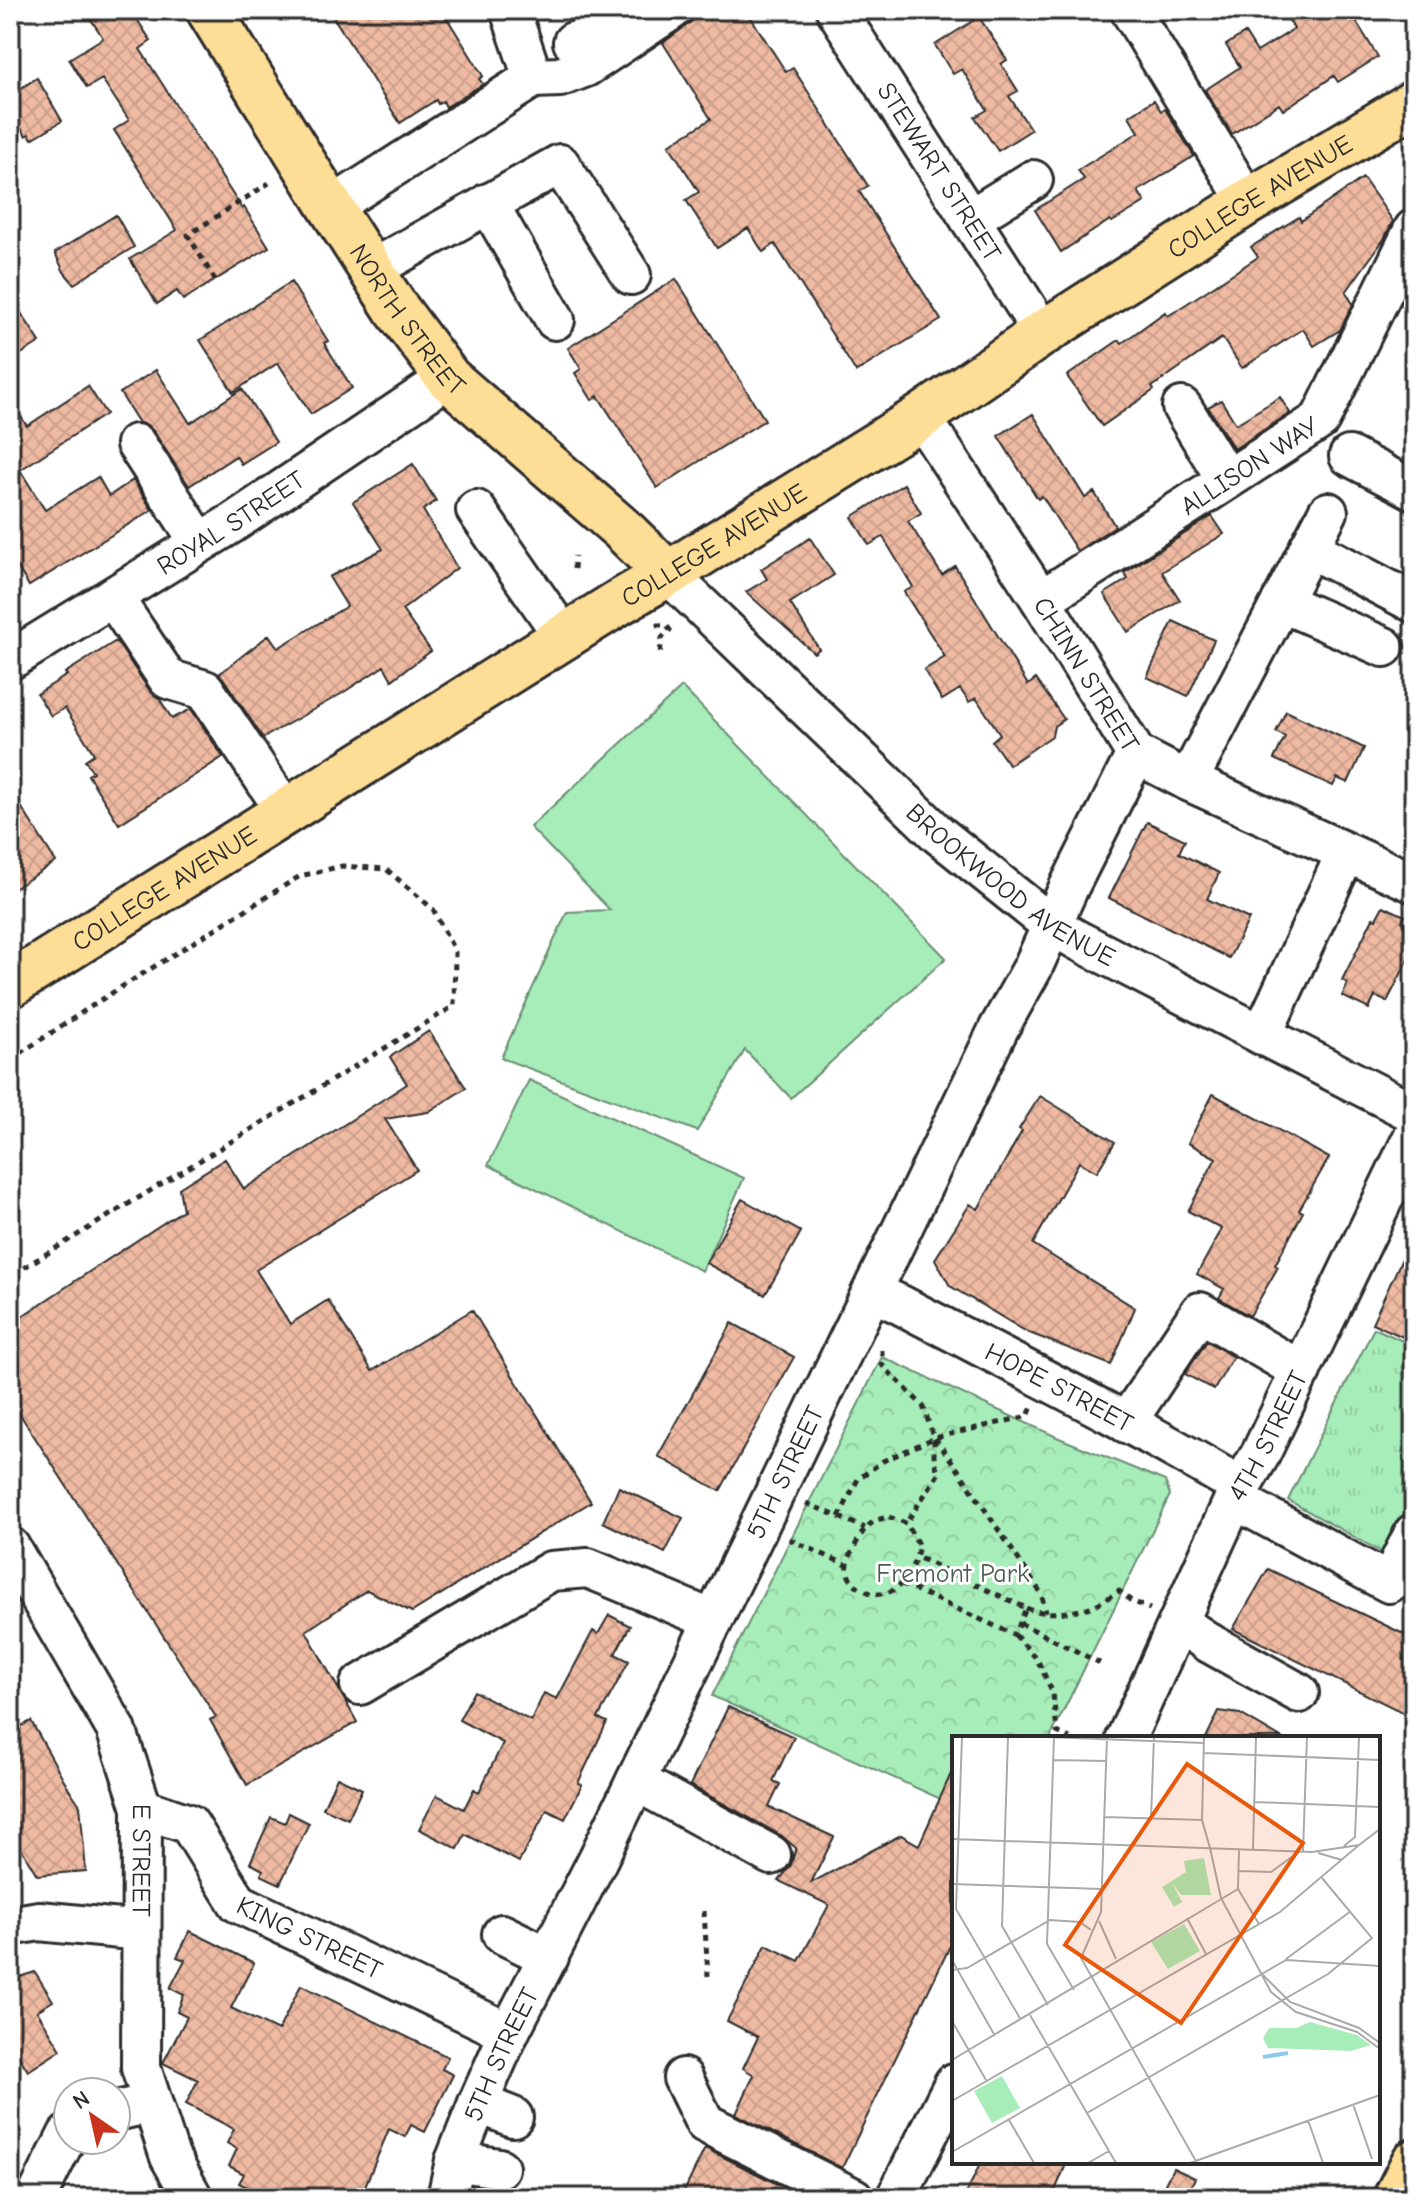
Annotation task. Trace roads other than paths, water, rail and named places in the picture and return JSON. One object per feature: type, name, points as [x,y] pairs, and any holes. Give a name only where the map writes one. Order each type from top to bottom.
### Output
[{"type":"main road","name":"NORTH STREET","points":[[209,10],[395,307],[448,378],[623,530],[668,574]]},
{"type":"main road","name":"COLLEGE AVENUE","points":[[10,985],[921,417],[1043,333],[1248,202],[1414,103]]},
{"type":"main road","points":[[1396,2198],[1414,2162]]},
{"type":"street","points":[[510,10],[533,78]]},
{"type":"street","points":[[573,42],[624,10]]},
{"type":"street","points":[[331,207],[533,78],[560,77],[586,67],[672,10]]},
{"type":"street","name":"STEWART STREET","points":[[836,10],[1043,333]]},
{"type":"street","points":[[1130,10],[1248,202]]},
{"type":"street","points":[[372,269],[560,164],[631,275]]},
{"type":"street","points":[[970,219],[1033,180]]},
{"type":"street","points":[[488,203],[555,320]]},
{"type":"street","name":"ALLISON WAY","points":[[1041,600],[1320,420],[1411,243]]},
{"type":"street","name":"ROYAL STREET","points":[[11,658],[200,543],[448,378]]},
{"type":"street","points":[[1182,407],[1226,479]]},
{"type":"street","name":"CHINN STREET","points":[[921,417],[1041,600],[1136,754],[1188,781],[1414,883]]},
{"type":"street","points":[[136,444],[200,543]]},
{"type":"street","points":[[1349,456],[1414,490]]},
{"type":"street","points":[[476,510],[564,637]]},
{"type":"street","points":[[1188,781],[1328,512]]},
{"type":"street","points":[[1309,548],[1414,603]]},
{"type":"street","name":"BROOKWOOD AVENUE","points":[[668,574],[938,834],[1051,925],[1414,1113]]},
{"type":"street","points":[[113,597],[168,679],[205,690],[286,812]]},
{"type":"street","points":[[1281,602],[1384,647]]},
{"type":"street","name":"5TH STREET","points":[[447,2198],[455,2161],[478,2103],[529,2017],[611,1865],[636,1781],[999,1028],[1032,969],[1136,754]]},
{"type":"street","points":[[1262,1035],[1346,853]]},
{"type":"street","name":"4TH STREET","points":[[1133,1736],[1179,1623],[1238,1493],[1260,1455],[1414,1135]]},
{"type":"street","name":"HOPE STREET","points":[[872,1292],[1191,1457],[1238,1493],[1389,1583],[1414,1533]]},
{"type":"street","points":[[1126,1423],[1200,1312],[1301,1371]]},
{"type":"street","name":"E STREET","points":[[10,1547],[116,1729],[142,1808],[141,2068],[134,2107],[170,2157],[193,2198]]},
{"type":"street","points":[[360,1685],[551,1571],[588,1568],[713,1620]]},
{"type":"street","points":[[1179,1623],[1299,1693]]},
{"type":"street","points":[[636,1781],[771,1855]]},
{"type":"street","name":"KING STREET","points":[[142,1808],[189,1824],[238,1903],[529,2017]]},
{"type":"street","points":[[10,1926],[39,1921],[141,1931]]},
{"type":"street","points":[[502,1934],[566,1945]]},
{"type":"street","points":[[683,2078],[705,2123],[854,2198]]},
{"type":"street","points":[[896,2198],[952,2087]]},
{"type":"street","points":[[478,2103],[513,2117]]},
{"type":"street","points":[[36,2198],[57,2156]]},
{"type":"street","points":[[455,2161],[499,2168]]},
{"type":"park label","name":"Fremont Park","points":[[953,1573]]}]
